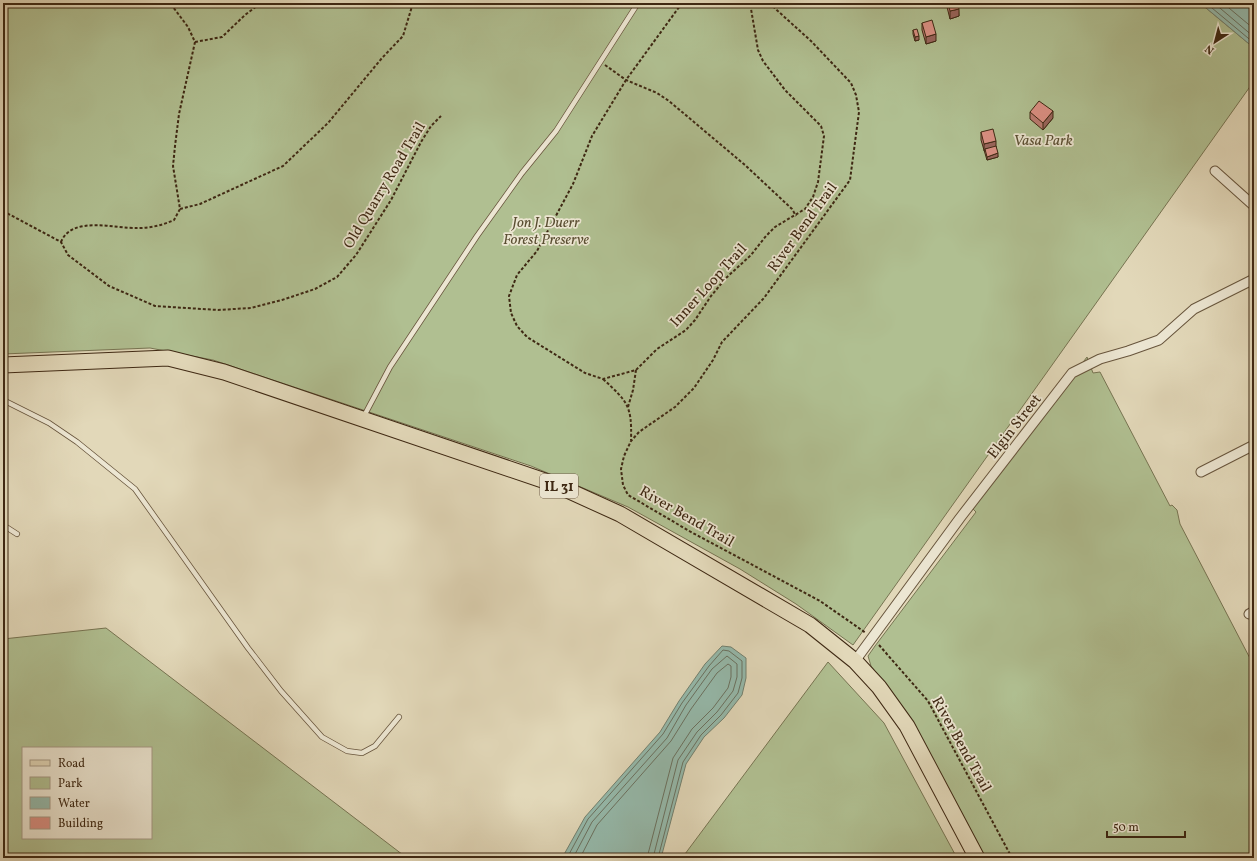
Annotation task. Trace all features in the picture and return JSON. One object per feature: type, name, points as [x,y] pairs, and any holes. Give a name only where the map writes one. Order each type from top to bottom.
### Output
[{"type":"main road","name":"IL 31","points":[[3,365],[168,358],[224,372],[363,418],[554,484],[620,514],[810,625],[855,661],[879,687],[907,726],[977,858]]},
{"type":"street","points":[[1215,170],[1254,206]]},
{"type":"street","name":"Elgin Street","points":[[855,661],[960,518],[1072,373],[1100,358],[1128,351],[1159,340],[1194,309],[1254,279]]},
{"type":"street","points":[[1202,472],[1254,445]]},
{"type":"lane","points":[[363,418],[390,367],[477,236],[522,173],[556,131],[638,3]]},
{"type":"lane","points":[[3,400],[49,423],[77,442],[135,489],[248,648],[281,691],[322,737],[347,751],[362,753],[375,746],[399,717]]},
{"type":"lane","points":[[3,525],[17,534]]},
{"type":"path","points":[[61,242],[64,234],[75,228],[96,225],[138,228],[153,227],[174,220],[180,209],[173,166],[174,146],[179,114],[195,42],[188,27],[170,3]]},
{"type":"path","points":[[195,42],[222,37],[245,15],[261,3]]},
{"type":"path","points":[[180,209],[200,204],[283,166],[328,123],[382,58],[403,36],[413,3]]},
{"type":"path","points":[[631,441],[632,418],[628,407],[618,393],[603,379],[585,374],[527,337],[517,326],[511,314],[509,296],[517,275],[537,251],[573,184],[592,136],[626,80],[682,3]]},
{"type":"path","name":"Inner Loop Trail","points":[[603,379],[636,370],[658,349],[686,330],[726,278],[752,255],[775,227],[796,216],[805,209],[814,197],[818,182],[824,136],[821,126],[784,90],[763,61],[758,50],[750,3]]},
{"type":"path","name":"River Bend Trail","points":[[769,3],[811,41],[851,83],[856,95],[858,112],[850,180],[764,298],[722,342],[713,360],[694,388],[675,408],[639,432],[631,441],[624,456],[621,469],[622,485],[628,495],[691,532],[820,601],[873,637],[928,701],[1012,858]]},
{"type":"path","points":[[600,62],[626,80],[657,93],[669,101],[745,165],[792,209],[796,216]]},
{"type":"path","name":"Old Quarry Road Trail","points":[[3,211],[61,242],[68,255],[110,286],[155,306],[218,310],[251,308],[282,300],[314,289],[337,277],[356,255],[391,200],[421,142],[431,126],[441,116]]},
{"type":"path","points":[[628,407],[633,390],[636,370]]},
{"type":"green space","name":"Jon J. Duerr Forest Preserve","points":[[3,3],[1200,3],[1254,48],[1254,81],[853,645],[796,604],[740,569],[628,507],[531,466],[213,360],[150,348],[3,354]]},
{"type":"green space","points":[[1087,357],[1093,373],[1100,372],[1170,506],[1172,505],[1177,510],[1180,524],[1254,666],[1254,858],[985,858],[899,703],[871,666],[868,656],[976,512],[972,508]]},
{"type":"green space","points":[[106,628],[407,858],[3,858],[3,639]]},
{"type":"green space","points":[[828,662],[884,723],[957,858],[682,858]]},
{"type":"water","points":[[1200,3],[1254,3],[1254,48]]},
{"type":"water","points":[[722,646],[731,647],[746,658],[746,678],[742,695],[724,718],[704,737],[686,764],[661,858],[562,858],[585,817],[660,732],[679,701],[705,664]]},
{"type":"building","points":[[948,3],[958,3],[959,9],[950,11]]},
{"type":"building","points":[[932,20],[936,34],[926,37],[922,23]]},
{"type":"building","points":[[917,29],[919,36],[915,37],[913,30]]},
{"type":"building","points":[[1039,101],[1053,111],[1043,123],[1030,112]]},
{"type":"building","points":[[993,129],[996,141],[984,144],[981,132]]},
{"type":"building","points":[[996,146],[998,153],[987,157],[985,149]]},
{"type":"park label","name":"Vasa Park","points":[[1043,140]]}]
